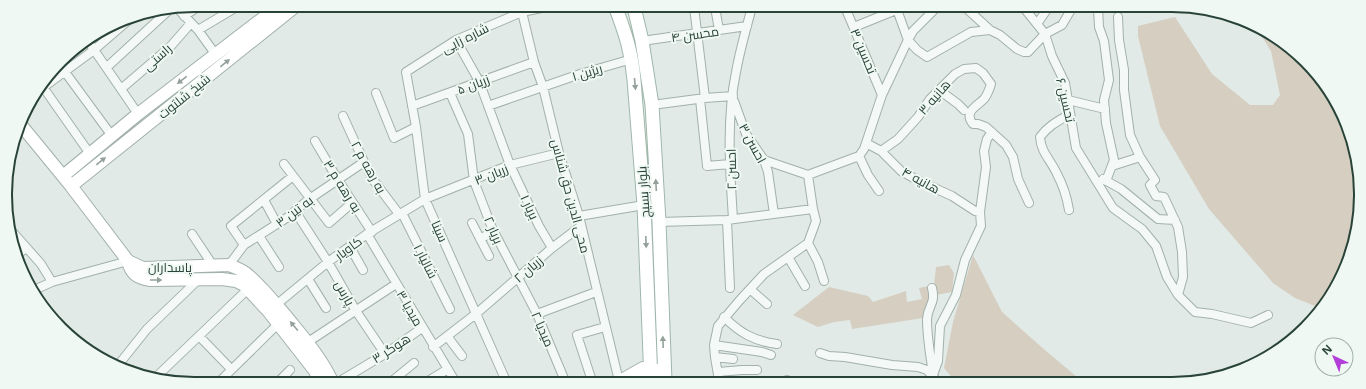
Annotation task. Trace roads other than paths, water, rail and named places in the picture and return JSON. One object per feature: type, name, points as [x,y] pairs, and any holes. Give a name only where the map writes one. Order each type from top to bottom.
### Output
[{"type":"main road","name":"شیخ شلتوت","points":[[63,176],[138,114],[216,55],[263,12]]},
{"type":"main road","name":"شیخ شلتوت","points":[[71,186],[288,12]]},
{"type":"main road","name":"بلوار بسیج","points":[[617,12],[626,36],[632,60],[644,205],[651,376]]},
{"type":"main road","name":"بلوار بسیج","points":[[635,12],[641,36],[652,106],[659,222],[665,376]]},
{"type":"main road","points":[[626,36],[641,36]]},
{"type":"main road","points":[[24,129],[71,186],[128,261],[130,270],[140,278],[150,280],[222,279],[236,281],[248,289],[278,324],[315,371],[317,377]]},
{"type":"main road","name":"پاسداران","points":[[128,261],[143,268],[229,266],[239,269],[248,275],[308,342],[324,364],[330,377]]},
{"type":"main road","points":[[627,377],[643,368],[651,376],[665,376]]},
{"type":"street","points":[[181,12],[198,30],[216,55]]},
{"type":"street","points":[[184,16],[190,12]]},
{"type":"street","points":[[198,30],[226,12]]},
{"type":"street","name":"شاره زایی","points":[[406,72],[456,40],[522,12]]},
{"type":"street","name":"محی الدین حق شناس","points":[[522,12],[534,62],[543,87],[559,153],[579,216],[580,226],[596,292],[619,377]]},
{"type":"street","points":[[695,12],[698,33],[707,166],[730,164]]},
{"type":"street","points":[[716,12],[719,30]]},
{"type":"street","name":"احسن ۲","points":[[730,288],[730,164],[733,96],[736,73],[751,12]]},
{"type":"street","name":"تحسین ۳","points":[[847,12],[882,95]]},
{"type":"street","points":[[854,27],[889,12]]},
{"type":"street","points":[[897,12],[908,40],[916,50],[927,57],[971,32],[990,30]]},
{"type":"street","points":[[764,160],[808,175],[859,156],[864,149],[882,95],[908,40],[913,31],[932,12]]},
{"type":"street","points":[[970,12],[990,30],[1000,35],[1017,49],[1024,52],[1028,52],[1045,34],[1062,25],[1070,12]]},
{"type":"street","name":"تحسین ۶","points":[[1027,12],[1045,34],[1052,56],[1065,83],[1076,148],[1113,208],[1142,229],[1156,246],[1167,277],[1178,295],[1195,312],[1212,314],[1251,323],[1268,315]]},
{"type":"street","points":[[1037,24],[1045,12]]},
{"type":"street","points":[[1098,12],[1099,26],[1104,41],[1109,80],[1104,100],[1106,123],[1114,160],[1106,181]]},
{"type":"street","points":[[107,67],[163,15]]},
{"type":"street","points":[[1118,17],[1119,40],[1124,70],[1124,90],[1130,135],[1140,157],[1155,180],[1150,185],[1156,196],[1164,197],[1178,227],[1182,252],[1183,277],[1178,295]]},
{"type":"street","name":"راستی","points":[[121,89],[170,47],[191,23]]},
{"type":"street","name":"محسن ۴","points":[[641,36],[698,33],[747,26]]},
{"type":"street","points":[[51,82],[94,50],[117,30]]},
{"type":"street","name":"بریار ۱","points":[[456,40],[479,81],[510,166],[539,226],[552,248]]},
{"type":"street","points":[[90,45],[138,114]]},
{"type":"street","name":"ریژین ۱","points":[[488,106],[580,74],[632,60]]},
{"type":"street","name":"زریان ۵","points":[[412,106],[534,62]]},
{"type":"street","name":"هانیه ۳","points":[[881,151],[898,139],[918,116],[930,98],[955,74],[964,69],[976,68],[991,84],[984,98],[973,108],[970,115],[970,120],[974,124],[986,126],[992,132]]},
{"type":"street","points":[[65,72],[112,136]]},
{"type":"street","name":"سینا","points":[[406,72],[416,127],[425,198],[504,377]]},
{"type":"street","points":[[939,90],[964,110]]},
{"type":"street","points":[[44,91],[90,154]]},
{"type":"street","points":[[376,93],[394,138],[416,127]]},
{"type":"street","name":"بریار ۲","points":[[450,93],[468,134],[474,180],[494,232],[518,278]]},
{"type":"street","points":[[652,106],[733,96]]},
{"type":"street","name":"احسن ۳","points":[[733,96],[746,134],[764,160],[768,172],[774,214]]},
{"type":"street","points":[[1068,100],[1105,109]]},
{"type":"street","points":[[1069,210],[1067,198],[1058,175],[1042,150],[1040,137],[1046,129],[1070,114]]},
{"type":"street","name":"به رهه م ۲","points":[[343,116],[374,181],[400,214]]},
{"type":"street","points":[[936,377],[940,326],[956,295],[965,260],[981,226],[980,212],[986,167],[984,151],[987,139],[992,132],[1006,145],[1013,157],[1018,179],[1029,204]]},
{"type":"street","name":"به رهه م ۳","points":[[315,141],[369,233]]},
{"type":"street","name":"هانیه ۴","points":[[866,143],[881,151],[901,171],[952,196],[975,211],[980,212]]},
{"type":"street","name":"زریان ۳","points":[[425,198],[510,166],[559,153]]},
{"type":"street","points":[[859,156],[868,175],[879,192]]},
{"type":"street","points":[[1112,166],[1140,157]]},
{"type":"street","name":"به تین ۳","points":[[229,266],[244,245],[277,224],[310,199],[364,162]]},
{"type":"street","points":[[284,164],[329,223],[352,203]]},
{"type":"street","points":[[1092,174],[1121,189],[1158,219],[1175,220]]},
{"type":"street","points":[[718,377],[714,345],[718,326],[724,317],[764,274],[808,243],[816,220],[808,175]]},
{"type":"street","points":[[244,245],[231,226],[293,176]]},
{"type":"street","name":"کاویار","points":[[276,305],[328,262],[369,233],[425,198]]},
{"type":"street","points":[[264,200],[277,224]]},
{"type":"street","points":[[579,216],[644,205]]},
{"type":"street","points":[[659,222],[730,219],[813,209]]},
{"type":"street","name":"پارس","points":[[295,210],[328,262],[356,311],[385,354]]},
{"type":"street","name":"شالیار ۱","points":[[400,214],[450,309]]},
{"type":"street","points":[[472,223],[489,256]]},
{"type":"street","name":"زریان ۲","points":[[433,347],[477,313],[552,248],[580,226]]},
{"type":"street","points":[[480,239],[494,232]]},
{"type":"street","name":"میدیا ۳","points":[[369,233],[396,284],[453,377]]},
{"type":"street","points":[[192,234],[214,267]]},
{"type":"street","points":[[258,236],[279,267]]},
{"type":"street","points":[[17,238],[41,264],[52,282]]},
{"type":"street","points":[[808,243],[818,262],[824,281]]},
{"type":"street","points":[[350,247],[363,270]]},
{"type":"street","points":[[21,252],[26,248]]},
{"type":"street","points":[[788,257],[805,286]]},
{"type":"street","points":[[38,288],[52,282],[128,261]]},
{"type":"street","name":"میدیا ۲","points":[[518,278],[537,314],[563,377]]},
{"type":"street","points":[[308,279],[326,308]]},
{"type":"street","points":[[121,361],[148,329],[198,280]]},
{"type":"street","points":[[308,342],[396,284]]},
{"type":"street","points":[[932,288],[933,301],[927,317],[936,377]]},
{"type":"street","points":[[160,373],[248,289]]},
{"type":"street","points":[[750,289],[767,304]]},
{"type":"street","points":[[537,314],[596,292]]},
{"type":"street","points":[[724,317],[743,334],[765,343],[777,344]]},
{"type":"street","points":[[223,377],[278,324]]},
{"type":"street","points":[[591,377],[577,335],[605,327]]},
{"type":"street","name":"هوگر ۳","points":[[353,377],[422,328]]},
{"type":"street","points":[[199,336],[231,370]]},
{"type":"street","points":[[447,336],[462,356]]},
{"type":"street","points":[[714,345],[762,352],[771,355]]},
{"type":"street","points":[[820,353],[829,356],[845,357],[892,365],[918,367],[927,370],[934,377]]},
{"type":"street","points":[[715,357],[733,359]]},
{"type":"street","points":[[397,377],[414,363]]},
{"type":"street","points":[[435,377],[448,369]]},
{"type":"street","points":[[283,377],[290,370]]},
{"type":"street","points":[[718,372],[757,370]]}]
